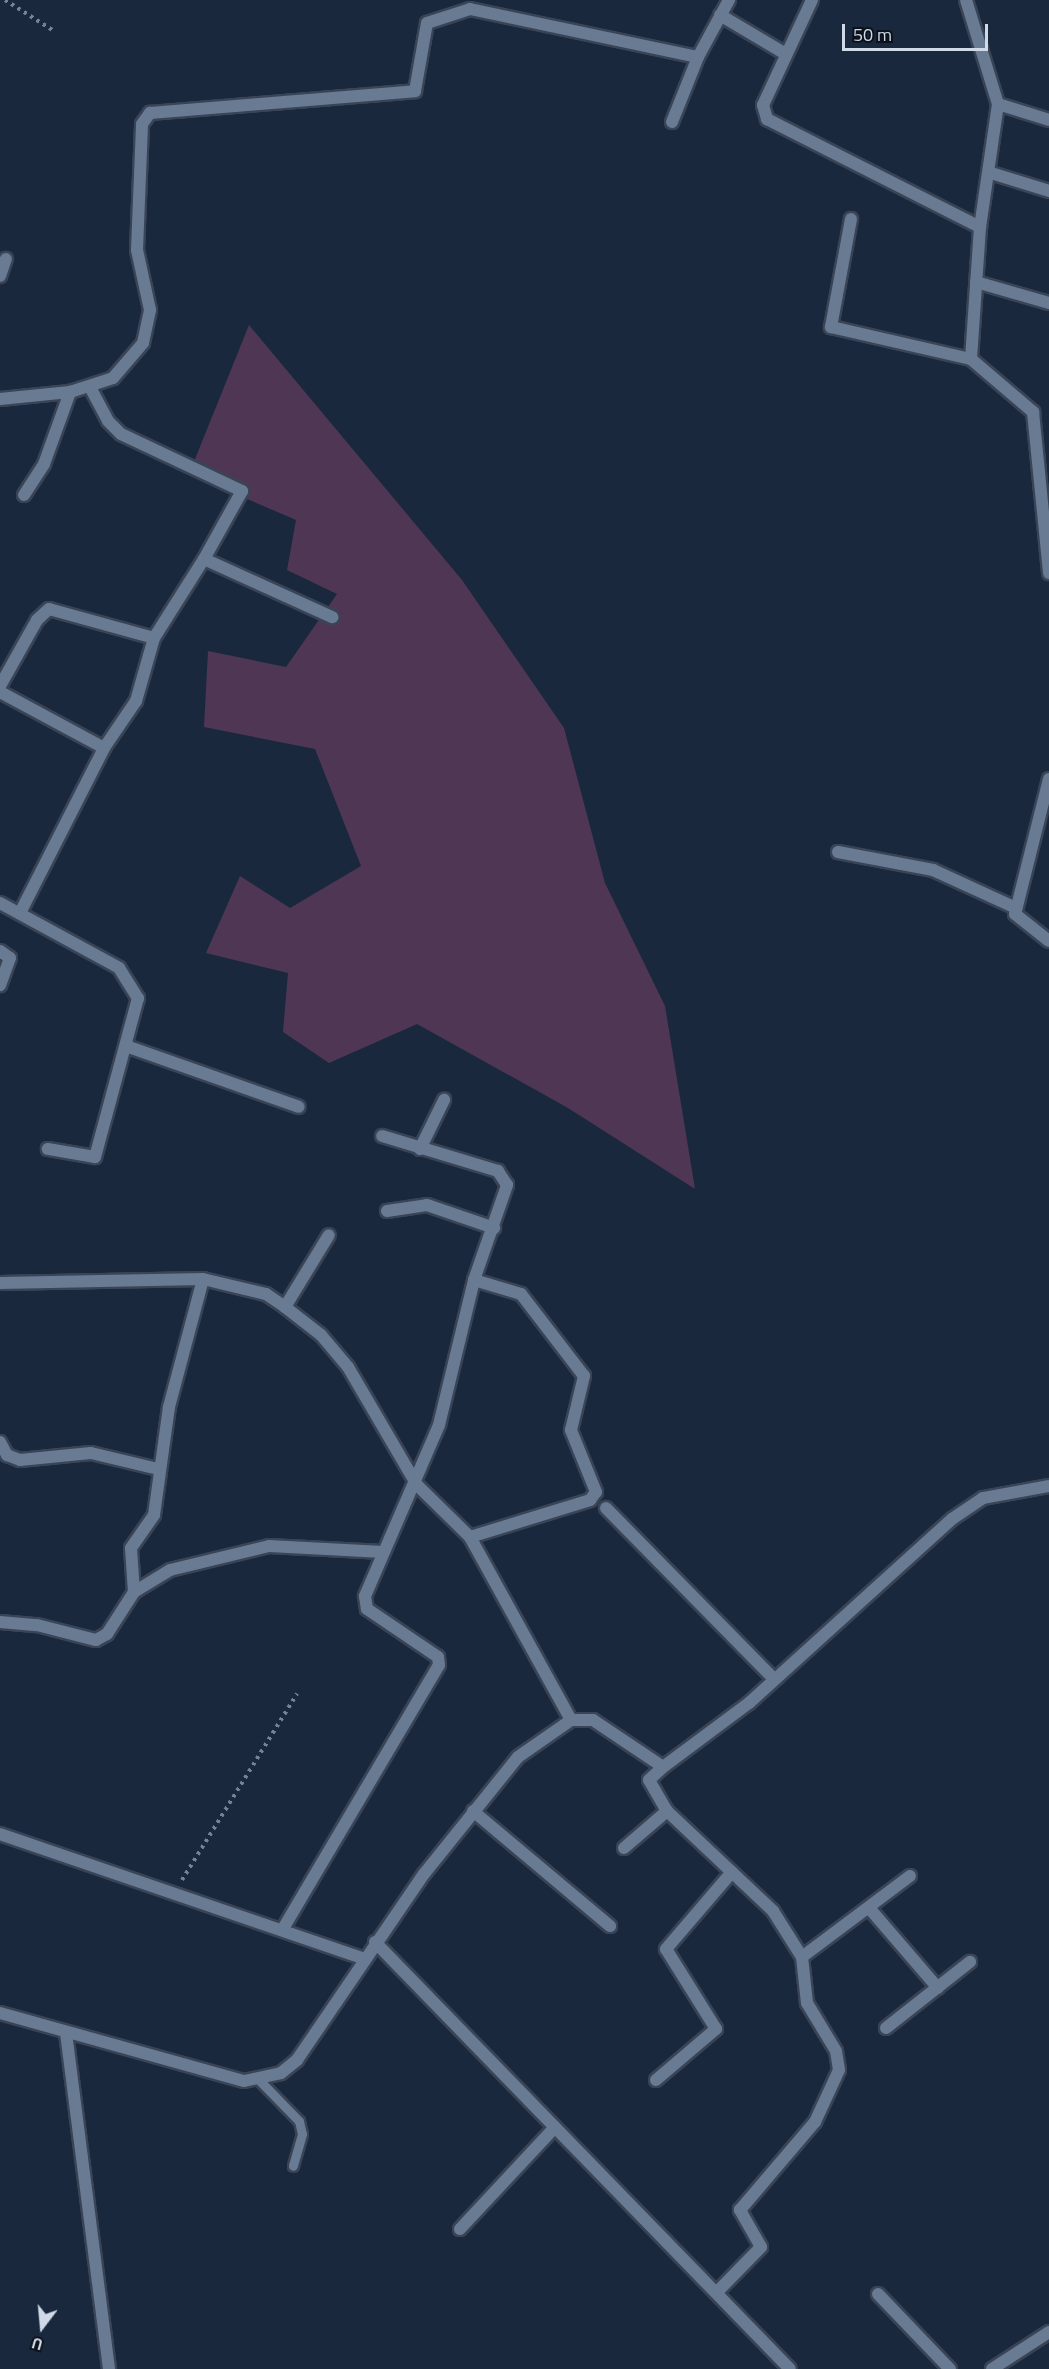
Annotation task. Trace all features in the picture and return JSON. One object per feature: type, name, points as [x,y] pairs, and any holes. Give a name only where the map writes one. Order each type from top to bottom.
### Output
[{"type":"street","points":[[672,122],[698,57],[729,0]]},
{"type":"street","points":[[812,0],[784,54],[763,105],[767,119],[980,227]]},
{"type":"street","points":[[966,0],[998,104],[991,173],[980,227],[971,359]]},
{"type":"street","points":[[0,399],[70,392],[90,387],[124,370],[147,332],[149,299],[137,250],[144,117],[415,91],[428,23],[471,5],[698,57]]},
{"type":"street","points":[[720,15],[784,54]]},
{"type":"street","points":[[998,104],[1049,120]]},
{"type":"street","points":[[991,173],[1049,191]]},
{"type":"street","points":[[851,219],[831,327],[971,359],[1033,412],[1049,573]]},
{"type":"street","points":[[0,276],[6,259]]},
{"type":"street","points":[[976,282],[1049,303]]},
{"type":"street","points":[[20,912],[104,748],[136,701],[154,638],[204,559],[242,491],[121,434],[108,421],[90,387]]},
{"type":"street","points":[[24,495],[44,464],[70,392]]},
{"type":"street","points":[[204,559],[332,617]]},
{"type":"street","points":[[0,686],[37,620],[49,609],[154,638]]},
{"type":"street","points":[[0,692],[104,748]]},
{"type":"street","points":[[1049,779],[1016,908],[1016,916],[1049,941]]},
{"type":"street","points":[[838,852],[933,870],[1016,908]]},
{"type":"street","points":[[0,903],[109,961],[130,981],[138,1002],[95,1157],[48,1149]]},
{"type":"street","points":[[0,951],[10,958],[0,986]]},
{"type":"street","points":[[126,1046],[299,1107]]},
{"type":"street","points":[[420,1149],[444,1100]]},
{"type":"street","points":[[284,1927],[439,1665],[438,1657],[364,1604],[383,1552],[417,1485],[439,1425],[474,1280],[494,1228],[505,1178],[382,1136]]},
{"type":"street","points":[[387,1211],[427,1205],[494,1228]]},
{"type":"street","points":[[285,1307],[329,1235]]},
{"type":"street","points":[[134,1593],[131,1548],[154,1515],[158,1469],[203,1279]]},
{"type":"street","points":[[0,1283],[203,1279],[258,1291],[285,1307],[321,1335],[348,1367],[417,1485],[470,1537],[571,1720]]},
{"type":"street","points":[[470,1537],[590,1500],[596,1492],[571,1430],[584,1376],[521,1294],[474,1280]]},
{"type":"street","points":[[0,1442],[7,1455],[20,1460],[91,1453],[158,1469]]},
{"type":"street","points":[[717,2292],[761,2247],[740,2210],[815,2122],[839,2070],[836,2051],[807,2002],[802,1958],[773,1911],[667,1811],[649,1780],[774,1679],[952,1519],[983,1498],[1049,1486]]},
{"type":"street","points":[[606,1508],[774,1679]]},
{"type":"street","points":[[0,1622],[37,1625],[96,1641],[107,1634],[134,1593],[170,1570],[236,1551],[269,1546],[383,1552]]},
{"type":"street","points":[[0,2013],[244,2081],[260,2081],[297,2060],[363,1958],[473,1811],[518,1757],[571,1720],[600,1723],[663,1767]]},
{"type":"street","points":[[473,1811],[610,1926]]},
{"type":"street","points":[[624,1848],[667,1811]]},
{"type":"street","points":[[0,1834],[284,1927],[363,1958]]},
{"type":"street","points":[[656,2080],[716,2029],[666,1949],[732,1872]]},
{"type":"street","points":[[802,1958],[870,1909],[910,1876]]},
{"type":"street","points":[[870,1909],[938,1988]]},
{"type":"street","points":[[375,1942],[555,2127],[662,2244],[717,2292],[790,2369]]},
{"type":"street","points":[[886,2028],[970,1962]]},
{"type":"street","points":[[66,2033],[109,2369]]},
{"type":"street","points":[[460,2229],[555,2127]]},
{"type":"street","points":[[878,2294],[950,2369]]},
{"type":"street","points":[[992,2369],[1049,2332]]},
{"type":"lane","points":[[260,2081],[299,2121],[302,2134],[293,2166]]},
{"type":"path","points":[[5,0],[54,31]]},
{"type":"path","points":[[175,1890],[297,1694]]},
{"type":"shaded area","points":[[249,325],[462,580],[564,728],[605,883],[665,1006],[695,1189],[568,1108],[417,1024],[329,1063],[283,1032],[288,973],[206,953],[240,876],[290,908],[361,866],[315,749],[204,727],[208,651],[286,667],[337,594],[287,570],[296,520],[189,474]]}]
